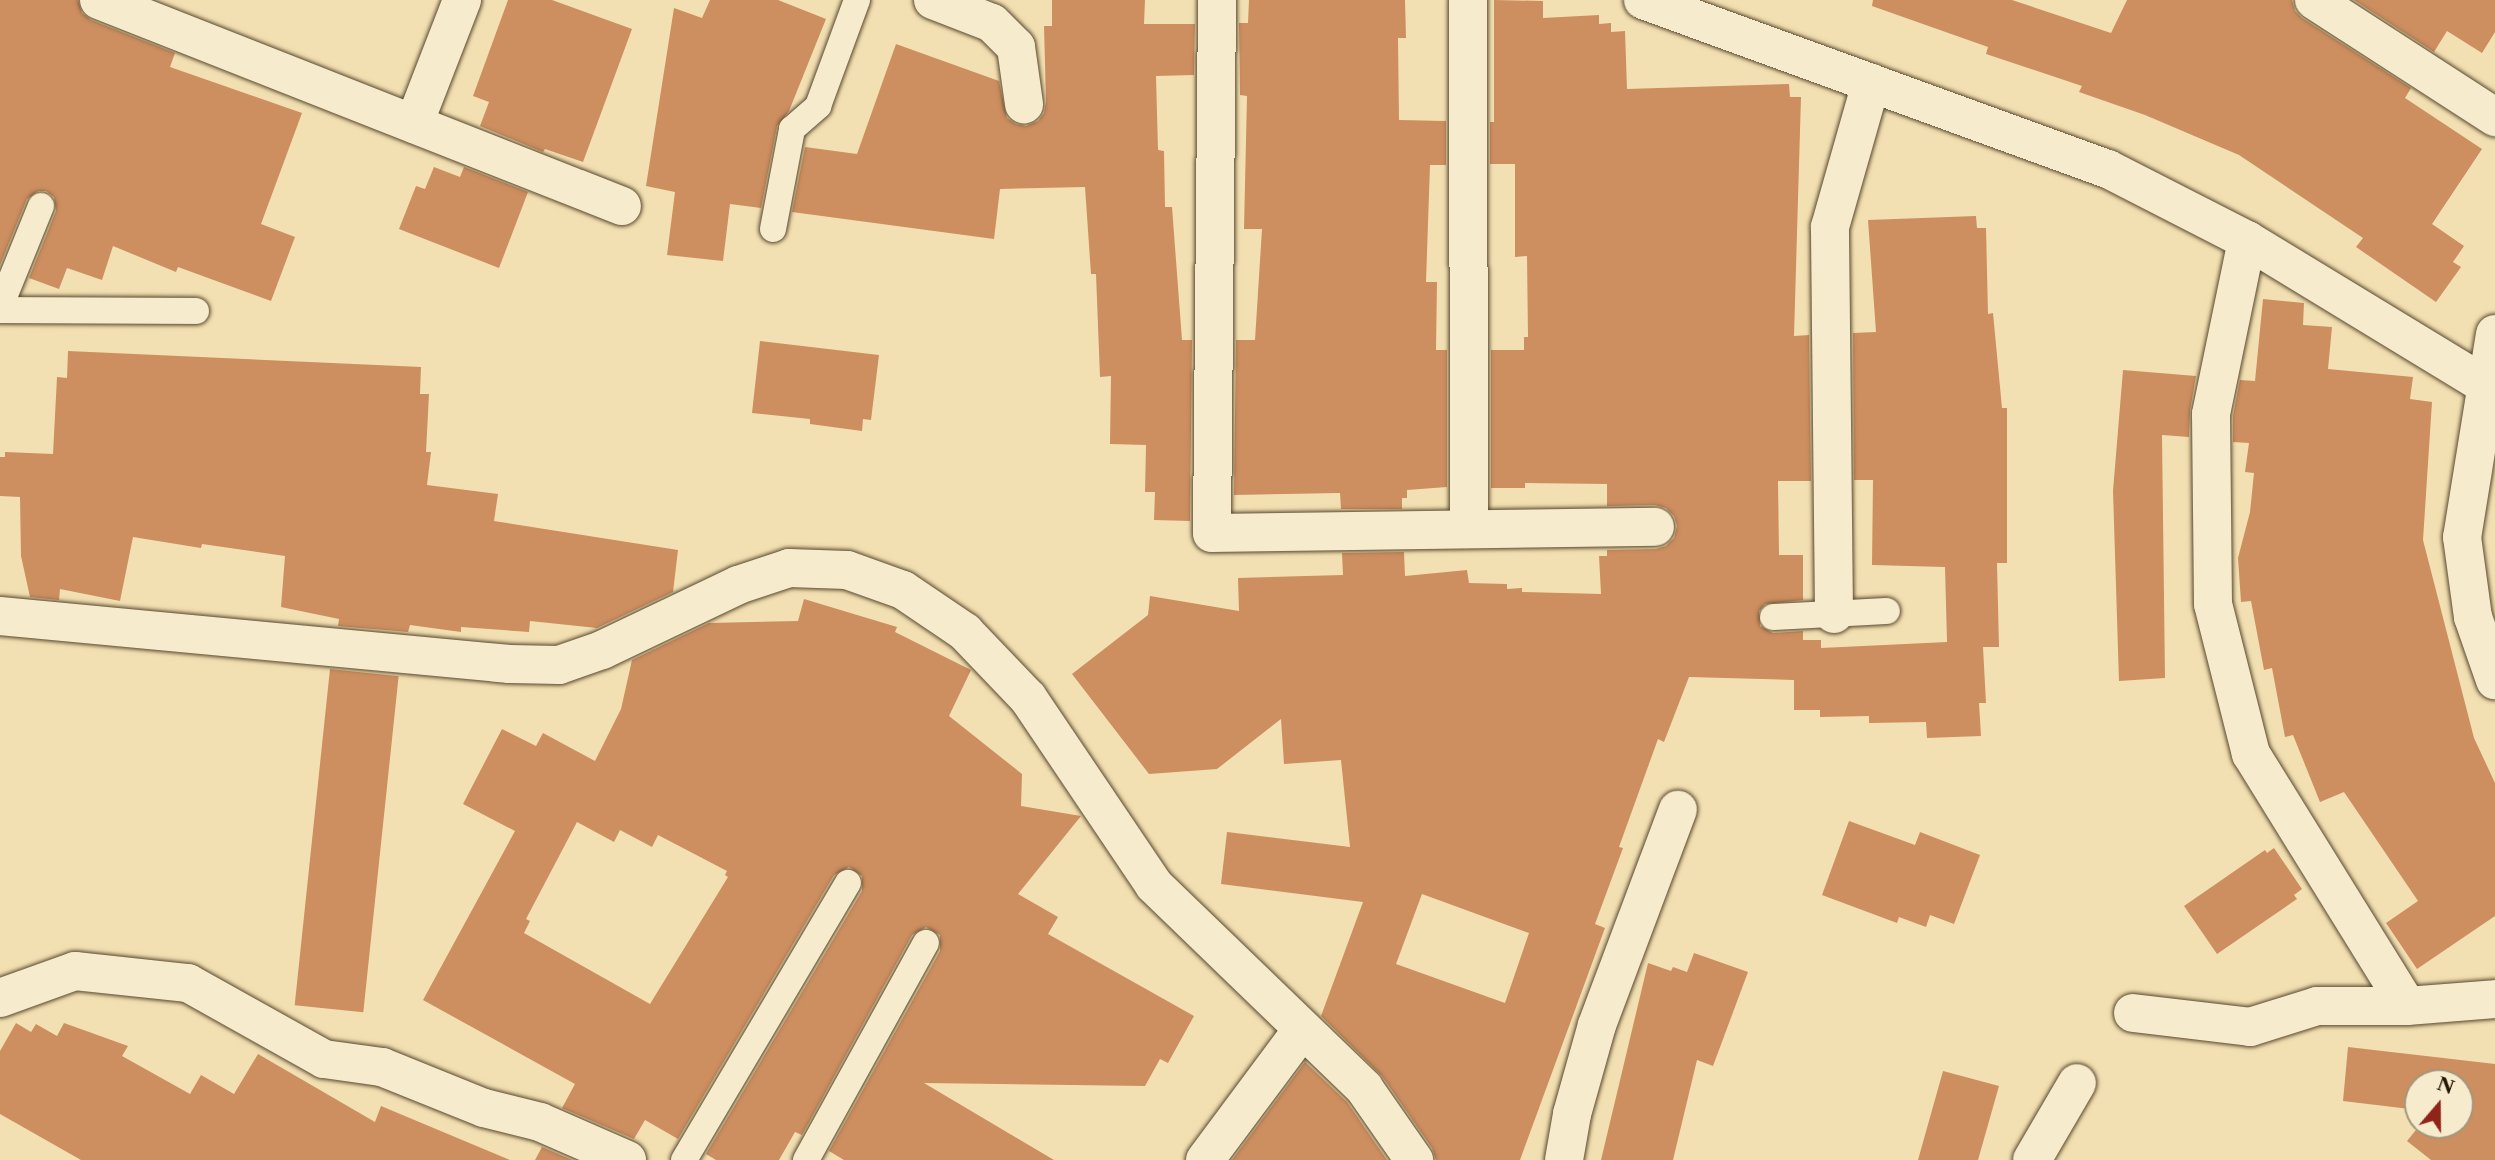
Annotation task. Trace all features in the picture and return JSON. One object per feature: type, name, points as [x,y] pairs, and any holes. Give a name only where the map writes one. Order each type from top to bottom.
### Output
[{"type":"street","points":[[99,0],[622,206]]},
{"type":"street","points":[[414,124],[462,0]]},
{"type":"street","points":[[933,0],[992,23],[1016,47],[1024,104]]},
{"type":"street","points":[[1217,0],[1212,533],[1469,527],[1655,527]]},
{"type":"street","points":[[1468,0],[1469,527]]},
{"type":"street","points":[[1643,0],[2108,169],[2246,240],[2490,388]]},
{"type":"street","points":[[2314,0],[2495,117]]},
{"type":"street","points":[[1833,614],[1830,227],[1871,83]]},
{"type":"street","points":[[2246,240],[2211,414],[2213,604],[2251,754],[2407,1006]]},
{"type":"street","points":[[2495,334],[2490,388],[2462,537],[2473,617],[2495,680]]},
{"type":"street","points":[[1,607],[510,664],[559,665],[602,650],[738,585],[789,568],[847,570],[903,590],[965,632],[1028,698],[1154,885],[1301,1031],[1364,1088],[1414,1160]]},
{"type":"street","points":[[1564,1160],[1572,1114],[1597,1025],[1678,810]]},
{"type":"street","points":[[0,998],[75,971],[188,983],[324,1059],[382,1067],[484,1108],[540,1122],[627,1160]]},
{"type":"street","points":[[2133,1013],[2250,1027],[2317,1006],[2407,1006],[2495,999]]},
{"type":"street","points":[[1205,1160],[1301,1031]]},
{"type":"street","points":[[2032,1160],[2077,1083]]},
{"type":"lane","points":[[773,229],[792,129],[817,106],[857,0]]},
{"type":"lane","points":[[41,206],[0,309],[196,311]]},
{"type":"lane","points":[[1773,617],[1887,611]]},
{"type":"lane","points":[[684,1160],[848,883]]},
{"type":"lane","points":[[806,1160],[926,943]]},
{"type":"building","points":[[0,0],[78,0],[82,13],[91,20],[175,53],[170,67],[302,113],[261,224],[295,237],[271,301],[178,267],[176,272],[113,246],[102,280],[67,268],[59,289],[29,278],[56,211],[54,197],[46,191],[38,191],[27,199],[0,265]]},
{"type":"building","points":[[508,0],[552,0],[632,29],[583,162],[545,149],[543,152],[480,126],[489,102],[473,96]]},
{"type":"building","points":[[710,0],[778,0],[826,19],[789,111],[777,126],[761,208],[730,204],[723,261],[667,255],[675,192],[646,186],[674,8],[702,18]]},
{"type":"building","points":[[1052,0],[1145,0],[1144,24],[1195,24],[1194,75],[1156,76],[1158,150],[1164,151],[1165,207],[1172,207],[1182,340],[1192,340],[1190,521],[1154,520],[1155,492],[1145,492],[1146,445],[1110,444],[1111,376],[1100,377],[1096,274],[1091,274],[1085,187],[1000,189],[994,239],[792,212],[805,147],[857,154],[896,44],[999,81],[1007,118],[1026,126],[1038,121],[1044,113],[1046,102],[1044,26],[1052,26]]},
{"type":"building","points":[[1249,0],[1405,0],[1406,38],[1398,38],[1399,120],[1446,121],[1446,165],[1430,165],[1426,282],[1437,282],[1436,350],[1447,350],[1447,487],[1407,490],[1407,498],[1402,498],[1402,509],[1341,509],[1340,493],[1234,495],[1236,340],[1255,340],[1262,229],[1244,229],[1247,96],[1240,95],[1239,23],[1248,23]]},
{"type":"building","points":[[1494,0],[1543,1],[1543,18],[1599,15],[1599,24],[1611,23],[1611,32],[1625,31],[1627,89],[1789,84],[1790,97],[1801,97],[1794,336],[1809,335],[1811,481],[1778,481],[1779,555],[1803,555],[1803,600],[1765,604],[1759,611],[1760,626],[1773,633],[1803,631],[1803,640],[1821,640],[1821,648],[1947,642],[1945,567],[1872,565],[1873,480],[1854,480],[1853,333],[1876,332],[1868,220],[1976,216],[1977,228],[1986,228],[1988,314],[1993,313],[2002,408],[2007,408],[2007,563],[1997,563],[1999,647],[1983,647],[1986,703],[1979,703],[1981,736],[1927,738],[1926,722],[1869,723],[1869,716],[1820,717],[1820,710],[1794,710],[1794,680],[1689,677],[1664,742],[1658,739],[1619,847],[1623,848],[1595,924],[1605,928],[1520,1160],[1436,1160],[1432,1148],[1382,1076],[1321,1016],[1363,902],[1221,884],[1227,832],[1350,847],[1341,760],[1284,764],[1281,719],[1217,769],[1149,774],[1072,674],[1148,615],[1150,596],[1239,611],[1238,578],[1343,575],[1342,553],[1404,552],[1405,576],[1467,570],[1469,583],[1507,584],[1507,589],[1522,588],[1522,592],[1601,594],[1599,556],[1607,556],[1607,550],[1656,549],[1666,546],[1674,538],[1677,526],[1674,516],[1666,508],[1655,505],[1607,506],[1607,484],[1525,483],[1525,488],[1491,488],[1491,350],[1524,350],[1524,337],[1528,337],[1527,256],[1515,257],[1515,164],[1490,164],[1490,122],[1494,122]],"holes":[[[1422,894],[1529,933],[1505,1003],[1396,964]]]},
{"type":"building","points":[[1873,0],[2012,0],[2111,33],[2127,0],[2292,0],[2295,11],[2302,18],[2411,88],[2405,98],[2482,149],[2432,224],[2464,246],[2453,262],[2461,267],[2436,302],[2356,247],[2363,238],[2239,155],[2145,115],[2079,92],[2082,86],[1986,54],[1988,47],[1872,6]]},
{"type":"building","points":[[2354,0],[2495,0],[2495,32],[2482,53],[2447,31],[2434,52]]},
{"type":"building","points":[[434,167],[460,177],[464,167],[528,192],[499,268],[399,229],[416,186],[425,189]]},
{"type":"building","points":[[2263,299],[2304,303],[2303,325],[2332,327],[2328,369],[2413,377],[2410,399],[2432,402],[2423,540],[2474,738],[2495,783],[2495,916],[2417,969],[2386,923],[2418,901],[2344,792],[2320,802],[2293,735],[2285,737],[2272,668],[2264,670],[2251,601],[2241,602],[2238,558],[2250,512],[2254,473],[2245,472],[2249,443],[2233,442],[2233,416],[2240,380],[2255,381]]},
{"type":"building","points":[[760,341],[879,355],[871,420],[863,419],[862,431],[810,424],[810,419],[752,413]]},
{"type":"building","points":[[68,351],[421,367],[420,394],[429,394],[426,452],[431,452],[427,485],[498,494],[494,521],[678,550],[673,592],[597,628],[530,621],[529,632],[461,627],[461,632],[410,625],[408,632],[338,626],[339,619],[281,607],[285,556],[202,544],[201,548],[133,537],[120,601],[60,589],[59,600],[30,597],[21,556],[20,497],[0,496],[0,457],[5,457],[5,452],[53,454],[57,377],[67,378]]},
{"type":"building","points":[[2123,370],[2196,376],[2189,437],[2162,435],[2165,678],[2119,681],[2113,491]]},
{"type":"building","points":[[804,599],[897,627],[895,632],[971,670],[949,716],[1022,774],[1021,806],[1081,816],[1018,894],[1058,917],[1048,934],[1194,1016],[1168,1063],[1160,1059],[1145,1086],[924,1083],[1054,1160],[844,1160],[829,1151],[940,951],[940,935],[926,927],[912,935],[802,1135],[795,1132],[779,1160],[716,1160],[706,1154],[862,891],[862,876],[849,867],[834,875],[678,1139],[645,1120],[634,1139],[562,1108],[575,1084],[423,1000],[515,831],[463,804],[502,729],[536,746],[543,733],[595,761],[621,709],[632,660],[709,623],[798,621]],"holes":[[[577,822],[614,842],[620,830],[652,847],[658,835],[727,871],[725,875],[728,877],[650,1004],[524,933],[530,921],[526,919]]]},
{"type":"building","points":[[330,669],[399,676],[363,1012],[295,1005]]},
{"type":"building","points":[[1849,821],[1915,845],[1920,832],[1980,855],[1954,924],[1930,915],[1926,927],[1899,917],[1897,923],[1822,895]]},
{"type":"building","points":[[2274,848],[2302,889],[2294,895],[2297,899],[2217,954],[2184,906],[2265,850],[2267,853]]},
{"type":"building","points":[[1694,953],[1748,972],[1713,1066],[1697,1060],[1673,1160],[1601,1160],[1648,963],[1671,971],[1673,967],[1687,972]]},
{"type":"building","points":[[16,1023],[31,1032],[36,1024],[57,1036],[64,1023],[128,1046],[122,1056],[190,1094],[201,1075],[234,1094],[258,1054],[375,1122],[381,1106],[510,1160],[81,1160],[0,1114],[0,1051]]},
{"type":"building","points":[[2348,1047],[2495,1064],[2495,1160],[2431,1160],[2407,1141],[2474,1139],[2474,1069],[2404,1069],[2404,1108],[2343,1101]]},
{"type":"building","points":[[1305,1062],[1347,1102],[1387,1160],[1232,1160]]},
{"type":"building","points":[[1943,1071],[1999,1086],[1978,1160],[1918,1160]]},
{"type":"building","points":[[542,1147],[572,1160],[535,1160]]}]
